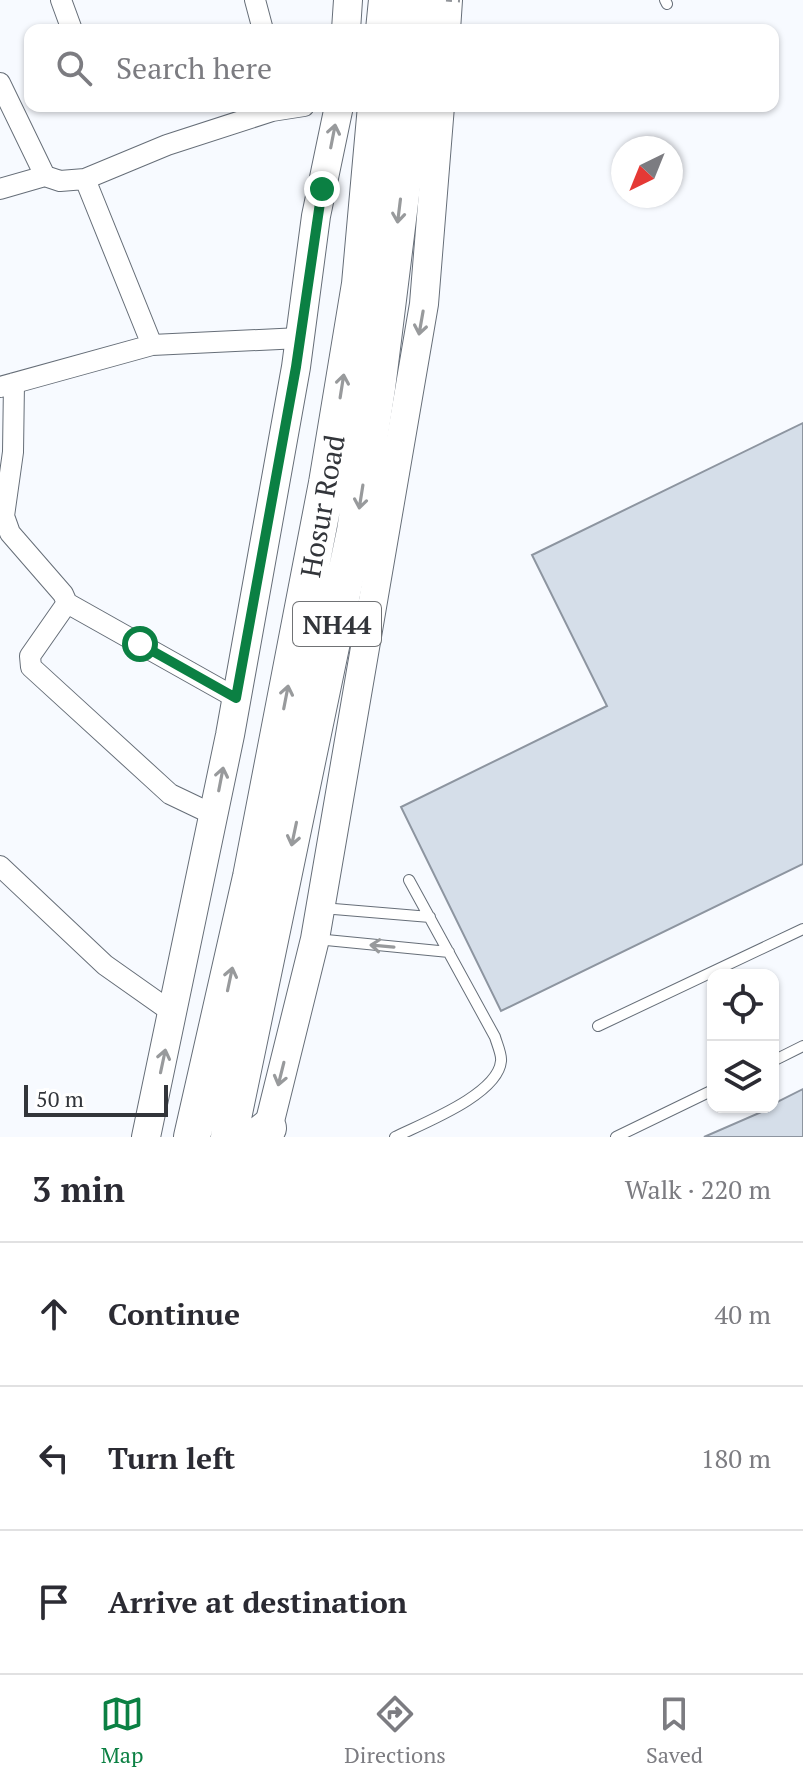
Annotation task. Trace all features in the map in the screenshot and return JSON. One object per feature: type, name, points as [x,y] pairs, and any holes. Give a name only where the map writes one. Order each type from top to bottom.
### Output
[{"type":"highway","points":[[385,24],[387,0]]},
{"type":"highway","points":[[418,24],[420,0]]},
{"type":"highway","name":"Hosur Road","points":[[192,1137],[251,877],[327,483],[360,284],[375,112]]},
{"type":"highway","name":"Hosur Road","points":[[229,1137],[355,531],[377,388],[411,112]]},
{"type":"street","points":[[61,0],[70,24]]},
{"type":"street","points":[[255,0],[261,24]]},
{"type":"street","points":[[346,24],[348,0]]},
{"type":"street","points":[[447,24],[452,0]]},
{"type":"street","points":[[0,83],[45,176]]},
{"type":"street","points":[[0,189],[45,176],[60,181],[85,179],[167,145],[261,112]]},
{"type":"street","points":[[146,1137],[236,698],[300,338],[316,216],[338,112]]},
{"type":"street","points":[[263,1134],[315,939],[424,304],[440,112]]},
{"type":"street","points":[[85,179],[152,345]]},
{"type":"street","points":[[236,698],[67,603],[63,594],[10,533],[4,516],[13,452],[7,385],[152,345],[300,338]]},
{"type":"street","points":[[67,603],[30,656],[31,667],[170,794],[214,815]]},
{"type":"street","points":[[0,866],[105,965],[173,1013]]},
{"type":"lane","points":[[395,1137],[469,1100],[495,1075],[502,1061],[495,1037],[409,880]]},
{"type":"lane","points":[[320,908],[430,917]]},
{"type":"lane","points":[[598,1026],[803,929]]},
{"type":"lane","points":[[315,939],[449,952]]},
{"type":"lane","points":[[779,1058],[803,1046]]},
{"type":"lane","points":[[616,1137],[707,1093]]},
{"type":"building","points":[[803,423],[803,864],[501,1011],[401,807],[607,706],[532,555]]},
{"type":"building","points":[[803,1089],[803,1137],[704,1137],[759,1113],[779,1113],[779,1101]]},
{"type":"route","points":[[140,644],[236,698],[296,367],[322,189]]}]
